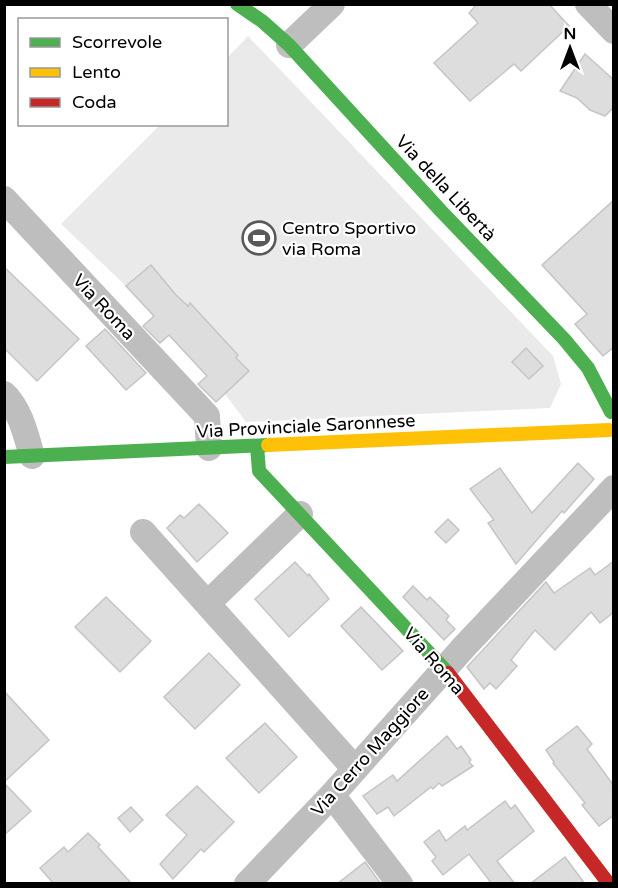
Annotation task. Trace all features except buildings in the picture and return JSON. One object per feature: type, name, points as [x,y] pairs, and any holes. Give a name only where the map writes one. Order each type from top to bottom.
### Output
[{"type":"street","name":"Via della Libertà","points":[[237,4],[262,21],[289,45],[564,339],[588,368],[612,408]]},
{"type":"street","points":[[289,45],[332,4]]},
{"type":"street","points":[[588,4],[614,31]]},
{"type":"street","name":"Via Roma","points":[[4,199],[207,416],[209,448]]},
{"type":"street","points":[[4,394],[12,401],[25,430],[32,456]]},
{"type":"street","name":"Via Provinciale Saronnese","points":[[4,457],[257,446],[610,436],[612,408]]},
{"type":"street","name":"Via Roma","points":[[257,446],[259,471],[445,669],[609,884]]},
{"type":"street","name":"Via Cerro Maggiore","points":[[247,884],[332,795],[445,669],[614,488]]},
{"type":"street","points":[[208,603],[300,514]]},
{"type":"street","points":[[142,532],[355,769]]},
{"type":"street","points":[[332,795],[400,884]]},
{"type":"shaded area","name":"Centro Sportivo via Roma","points":[[248,36],[553,356],[561,384],[550,408],[246,422],[225,394],[216,402],[198,384],[207,375],[169,336],[161,343],[145,325],[153,316],[126,286],[61,224],[159,126],[228,126],[228,57]]},
{"type":"traffic: fast","points":[[237,4],[262,21],[289,45],[441,211],[564,339],[588,368],[611,412]]},
{"type":"traffic: fast","points":[[4,457],[268,445]]},
{"type":"traffic: fast","points":[[257,446],[259,471],[448,673]]},
{"type":"traffic: slow","points":[[268,445],[609,430]]},
{"type":"traffic: jam","points":[[448,673],[609,884]]},
{"type":"place","name":"Centro Sportivo via Roma","points":[[259,238]]}]
